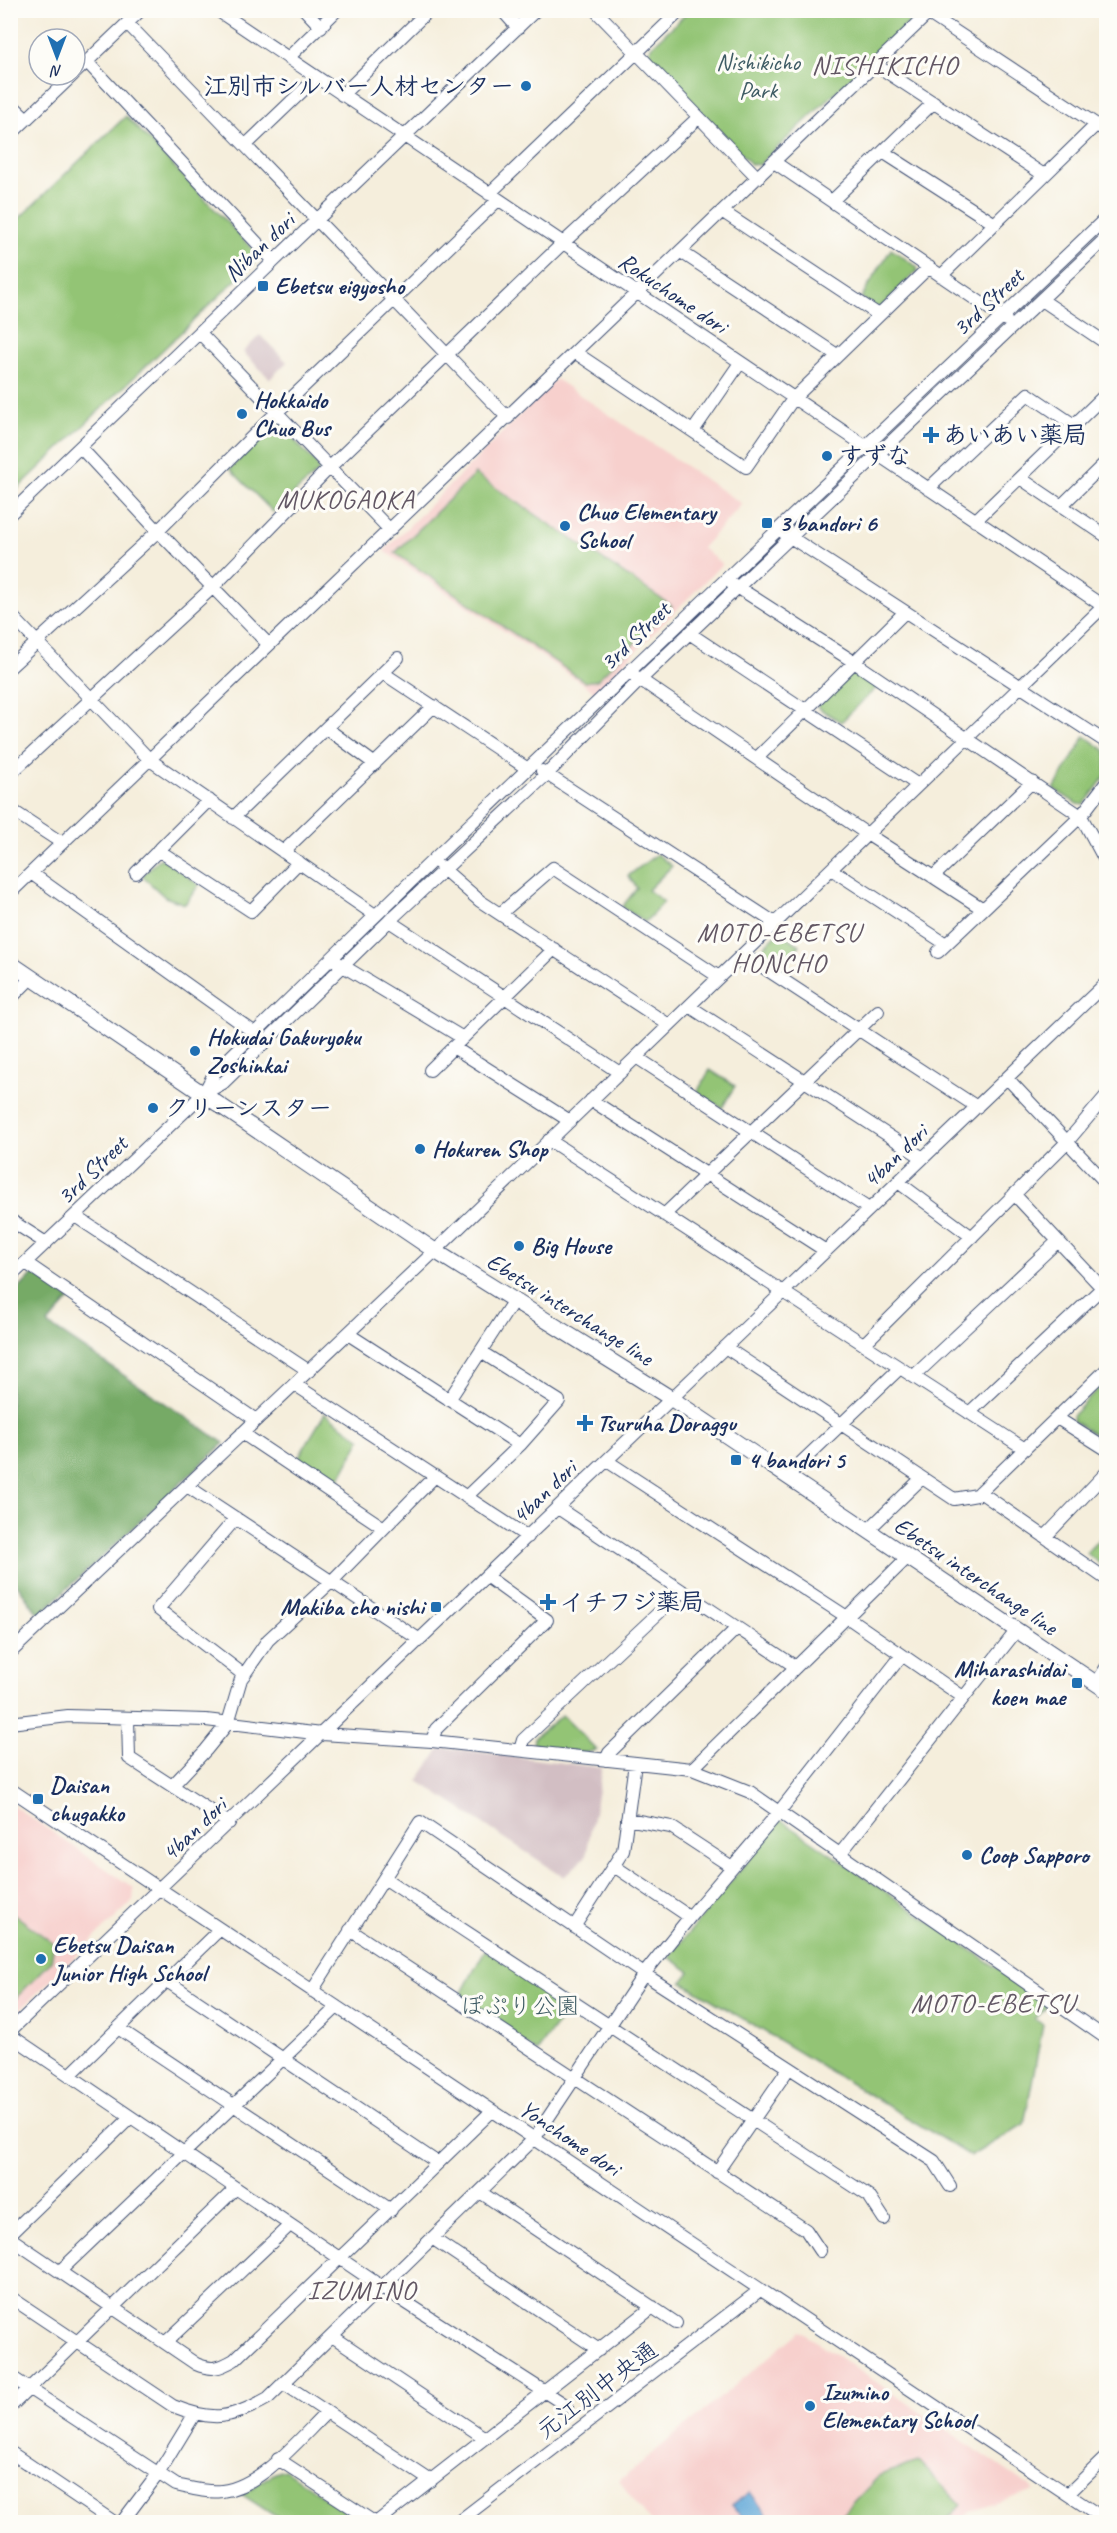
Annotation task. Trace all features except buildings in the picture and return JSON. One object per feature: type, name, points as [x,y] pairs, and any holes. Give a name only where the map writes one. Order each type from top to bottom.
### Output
[{"type":"main road","name":"Ebetsu interchange line","points":[[10,963],[435,1251],[672,1398],[1101,1687]]},
{"type":"street","points":[[141,10],[87,62],[274,261]]},
{"type":"street","name":"Rokuchome dori","points":[[217,10],[793,399],[1106,606]]},
{"type":"street","points":[[305,10],[321,27]]},
{"type":"street","points":[[288,58],[338,10]]},
{"type":"street","points":[[342,95],[429,10]]},
{"type":"street","points":[[502,10],[518,28]]},
{"type":"street","name":"Niban dori","points":[[10,514],[536,10]]},
{"type":"street","points":[[595,10],[758,177]]},
{"type":"street","points":[[10,666],[158,531],[395,299],[681,10]]},
{"type":"street","points":[[10,893],[930,12],[1101,128],[1044,175],[941,276]]},
{"type":"street","points":[[127,23],[508,418]]},
{"type":"street","points":[[876,64],[1044,175]]},
{"type":"street","points":[[246,145],[316,78]]},
{"type":"street","points":[[10,135],[60,87]]},
{"type":"street","points":[[832,201],[934,102]]},
{"type":"street","points":[[10,103],[27,119]]},
{"type":"street","points":[[10,774],[213,587],[330,467],[562,243],[699,117]]},
{"type":"street","points":[[882,152],[994,224]]},
{"type":"street","points":[[774,162],[1015,325]]},
{"type":"street","points":[[723,212],[879,315]]},
{"type":"street","name":"3rd Street","points":[[203,1094],[215,1072],[375,915],[628,671],[1107,218]]},
{"type":"street","name":"3rd Street","points":[[10,1277],[203,1094],[223,1083],[389,921],[547,774],[689,633],[1107,238]]},
{"type":"street","points":[[681,252],[837,356]]},
{"type":"street","points":[[576,352],[746,467],[793,399],[929,267]]},
{"type":"street","points":[[1042,300],[1105,339]]},
{"type":"street","points":[[200,333],[390,530]]},
{"type":"street","points":[[693,431],[740,363]]},
{"type":"street","points":[[928,489],[1028,394],[1074,425]]},
{"type":"street","points":[[975,521],[1107,394]]},
{"type":"street","points":[[1095,404],[1107,412]]},
{"type":"street","points":[[80,447],[158,531],[270,645]]},
{"type":"street","points":[[1061,506],[1107,462]]},
{"type":"street","points":[[1020,478],[1106,534]]},
{"type":"street","points":[[778,529],[1107,742]]},
{"type":"street","points":[[726,579],[854,662],[1081,816],[1107,862]]},
{"type":"street","points":[[10,1653],[435,1251],[1106,606]]},
{"type":"street","points":[[757,758],[905,612]]},
{"type":"street","points":[[10,614],[38,640],[150,760],[375,915]]},
{"type":"street","points":[[689,633],[918,785]]},
{"type":"street","points":[[234,818],[398,658]]},
{"type":"street","points":[[628,671],[867,834],[983,909]]},
{"type":"street","points":[[383,673],[530,767],[547,774],[775,923]]},
{"type":"street","points":[[283,852],[434,706]]},
{"type":"street","points":[[326,728],[375,764]]},
{"type":"street","points":[[933,876],[1032,782]]},
{"type":"street","points":[[831,869],[942,948],[1081,816],[1107,783]]},
{"type":"street","points":[[136,873],[209,800]]},
{"type":"street","points":[[10,809],[63,843]]},
{"type":"street","points":[[158,850],[251,911],[299,862]]},
{"type":"street","points":[[433,860],[480,901],[669,1025]]},
{"type":"street","points":[[500,914],[553,868],[719,977]]},
{"type":"street","points":[[32,873],[255,1033]]},
{"type":"street","points":[[389,921],[620,1073]]},
{"type":"street","points":[[430,1070],[554,949]]},
{"type":"street","points":[[743,954],[976,1107]]},
{"type":"street","points":[[331,958],[463,1038]]},
{"type":"street","points":[[10,999],[32,977]]},
{"type":"street","name":"4ban dori","points":[[10,2033],[1107,982]]},
{"type":"street","points":[[689,1006],[923,1158]]},
{"type":"street","points":[[664,1215],[878,1011]]},
{"type":"street","points":[[453,1047],[570,1121]]},
{"type":"street","points":[[636,1058],[869,1209]]},
{"type":"street","points":[[1007,1078],[1107,1184]]},
{"type":"street","points":[[864,1344],[1067,1142],[1107,1096]]},
{"type":"street","points":[[591,1100],[705,1176],[826,1251]]},
{"type":"street","points":[[549,1140],[1025,1449]]},
{"type":"street","points":[[897,1182],[972,1237]]},
{"type":"street","points":[[969,1413],[1104,1290],[1014,1194]]},
{"type":"street","points":[[75,1216],[309,1371]]},
{"type":"street","points":[[10,1220],[46,1244]]},
{"type":"street","points":[[914,1376],[1058,1240]]},
{"type":"street","points":[[26,1263],[256,1420]]},
{"type":"street","points":[[449,1400],[514,1300]]},
{"type":"street","points":[[348,1334],[519,1445]]},
{"type":"street","points":[[725,1347],[954,1499],[977,1495],[1107,1370]]},
{"type":"street","points":[[466,1497],[519,1445],[559,1401],[481,1352]]},
{"type":"street","points":[[787,1476],[900,1368]]},
{"type":"street","points":[[294,1384],[528,1537]]},
{"type":"street","points":[[1057,1418],[1107,1449]]},
{"type":"street","points":[[242,1434],[384,1528]]},
{"type":"street","points":[[607,1461],[847,1617],[963,1697]]},
{"type":"street","points":[[1045,1537],[1107,1473]]},
{"type":"street","points":[[172,1786],[228,1723],[244,1675],[268,1640],[332,1581],[435,1476]]},
{"type":"street","points":[[868,1530],[922,1478]]},
{"type":"street","points":[[187,1486],[420,1640]]},
{"type":"street","points":[[980,1492],[1107,1579]]},
{"type":"street","points":[[558,1508],[796,1667]]},
{"type":"street","points":[[236,1518],[158,1609],[244,1675]]},
{"type":"street","points":[[692,1769],[908,1557]]},
{"type":"street","points":[[432,1741],[436,1729],[547,1620],[486,1576]]},
{"type":"street","points":[[520,1750],[523,1740],[682,1591]]},
{"type":"street","points":[[606,1760],[609,1753],[737,1628]]},
{"type":"street","points":[[840,1854],[1017,1630]]},
{"type":"street","points":[[10,2297],[173,2406],[194,2415],[211,2418],[229,2416],[247,2410],[268,2398],[534,2139],[644,1974],[779,1812],[902,1655]]},
{"type":"street","points":[[1101,1687],[1107,1668]]},
{"type":"street","points":[[10,1723],[68,1716],[228,1723],[322,1734],[432,1741],[692,1769],[750,1792],[1107,2038]]},
{"type":"street","points":[[129,1718],[129,1758],[229,1823]]},
{"type":"street","points":[[574,1927],[623,1851],[634,1763]]},
{"type":"street","name":"Yonchome dori","points":[[10,1789],[1068,2494],[1103,2520]]},
{"type":"street","points":[[627,1819],[671,1827],[732,1867]]},
{"type":"street","points":[[312,1991],[420,1822],[644,1974],[934,2161],[950,2186]]},
{"type":"street","points":[[614,1866],[690,1917]]},
{"type":"street","points":[[384,1878],[869,2196],[884,2219]]},
{"type":"street","points":[[69,2075],[219,1930]]},
{"type":"street","points":[[350,1930],[806,2230],[820,2251]]},
{"type":"street","points":[[166,1981],[438,2163]]},
{"type":"street","points":[[60,2271],[337,2007]]},
{"type":"street","points":[[118,2028],[391,2210]]},
{"type":"street","points":[[10,2033],[340,2259],[567,2406]]},
{"type":"street","points":[[717,2172],[789,2068]]},
{"type":"street","points":[[130,2117],[10,2236],[196,2364],[218,2369],[234,2360],[492,2111]]},
{"type":"street","points":[[10,2407],[236,2188]]},
{"type":"street","points":[[480,2192],[676,2323]]},
{"type":"street","points":[[165,2343],[290,2225]]},
{"type":"street","points":[[432,2238],[599,2350]]},
{"type":"street","name":"元江別中央通","points":[[458,2523],[760,2290]]},
{"type":"street","points":[[278,2459],[376,2523],[653,2307]]},
{"type":"street","points":[[332,2336],[485,2438]]},
{"type":"street","points":[[10,2376],[176,2485],[220,2492],[242,2486],[258,2477],[327,2412]]},
{"type":"street","points":[[283,2383],[431,2481]]},
{"type":"street","points":[[122,2523],[158,2474],[194,2415]]},
{"type":"street","points":[[10,2452],[114,2523]]},
{"type":"street","points":[[1068,2494],[1107,2457]]},
{"type":"shaded area","points":[[260,335],[287,362],[270,379],[243,352]]},
{"type":"shaded area","name":"Chuo Elementary School","points":[[556,379],[742,504],[702,548],[722,564],[595,692],[384,551]]},
{"type":"shaded area","points":[[441,1747],[602,1768],[586,1856],[564,1877],[418,1781]]},
{"type":"shaded area","name":"Ebetsu Daisan Junior High School","points":[[11,1804],[134,1888],[133,1901],[11,2018]]},
{"type":"shaded area","name":"Izumino Elementary School","points":[[801,2331],[1035,2490],[970,2512],[960,2522],[651,2522],[619,2481]]},
{"type":"green space","name":"Nishikicho Park","points":[[689,11],[921,11],[759,165],[751,164],[648,56],[651,47]]},
{"type":"green space","points":[[126,116],[260,257],[11,495],[11,226]]},
{"type":"green space","points":[[891,249],[917,267],[917,271],[881,307],[875,307],[861,298]]},
{"type":"green space","points":[[274,423],[279,423],[317,465],[319,471],[273,512],[230,469]]},
{"type":"green space","points":[[475,474],[672,606],[597,680],[585,682],[395,553]]},
{"type":"green space","points":[[850,671],[857,672],[878,686],[841,722],[818,708],[818,703]]},
{"type":"green space","points":[[1085,736],[1106,751],[1106,775],[1084,805],[1077,804],[1054,789]]},
{"type":"green space","points":[[657,854],[672,866],[648,890],[664,902],[645,922],[622,907],[637,888],[628,876]]},
{"type":"green space","points":[[159,859],[163,859],[199,885],[185,904],[165,897],[142,876]]},
{"type":"green space","points":[[779,932],[800,945],[780,973],[759,959],[759,951]]},
{"type":"green space","points":[[710,1070],[735,1086],[722,1108],[697,1092]]},
{"type":"green space","points":[[34,1273],[70,1299],[48,1324],[224,1443],[39,1615],[11,1576],[10,1324],[17,1317],[11,1309],[10,1298]]},
{"type":"green space","points":[[1106,1381],[1106,1442],[1073,1421],[1072,1416]]},
{"type":"green space","points":[[325,1413],[361,1439],[335,1487],[295,1463]]},
{"type":"green space","points":[[1106,1532],[1106,1569],[1086,1553]]},
{"type":"green space","points":[[562,1715],[597,1750],[585,1753],[533,1746],[534,1738]]},
{"type":"green space","points":[[781,1820],[1050,2004],[1035,2019],[1043,2025],[1024,2124],[971,2156],[682,1982],[690,1972],[669,1957]]},
{"type":"green space","points":[[10,1911],[54,1944],[51,1962],[11,2003]]},
{"type":"green space","name":"ぽぷり公園","points":[[485,1950],[571,2005],[537,2052],[459,1998]]},
{"type":"green space","points":[[919,2462],[961,2505],[945,2522],[835,2522],[880,2475]]},
{"type":"green space","points":[[285,2470],[360,2522],[284,2522],[241,2494],[274,2473]]},
{"type":"water","points":[[750,2492],[772,2522],[745,2522],[732,2505]]},
{"type":"place","name":"江別市シルバー人材センター","points":[[526,86]]},
{"type":"place","name":"Ebetsu eigyosho","points":[[263,286]]},
{"type":"place","name":"Hokkaido Chuo Bus","points":[[242,414]]},
{"type":"place","name":"あいあい薬局","points":[[931,435]]},
{"type":"place","name":"すずな","points":[[827,456]]},
{"type":"place","name":"3 bandori 6","points":[[767,523]]},
{"type":"place","name":"Chuo Elementary School","points":[[565,526]]},
{"type":"place","name":"Hokudai Gakuryoku Zoshinkai","points":[[195,1051]]},
{"type":"place","name":"クリーンスター","points":[[153,1108]]},
{"type":"place","name":"Hokuren Shop","points":[[420,1149]]},
{"type":"place","name":"Big House","points":[[519,1246]]},
{"type":"place","name":"Tsuruha Doraggu","points":[[585,1423]]},
{"type":"place","name":"4 bandori 5","points":[[736,1460]]},
{"type":"place","name":"イチフジ薬局","points":[[548,1602]]},
{"type":"place","name":"Makiba cho nishi","points":[[436,1607]]},
{"type":"place","name":"Miharashidai koen mae","points":[[1077,1683]]},
{"type":"place","name":"Daisan chugakko","points":[[38,1799]]},
{"type":"place","name":"Coop Sapporo","points":[[967,1855]]},
{"type":"place","name":"Ebetsu Daisan Junior High School","points":[[41,1959]]},
{"type":"place","name":"Izumino Elementary School","points":[[810,2406]]},
{"type":"district","name":"NISHIKICHO","points":[[885,65]]},
{"type":"district","name":"MUKOGAOKA","points":[[346,499]]},
{"type":"district","name":"MOTO-EBETSU HONCHO","points":[[779,948]]},
{"type":"district","name":"MOTO-EBETSU","points":[[993,2003]]},
{"type":"district","name":"IZUMINO","points":[[362,2290]]}]
